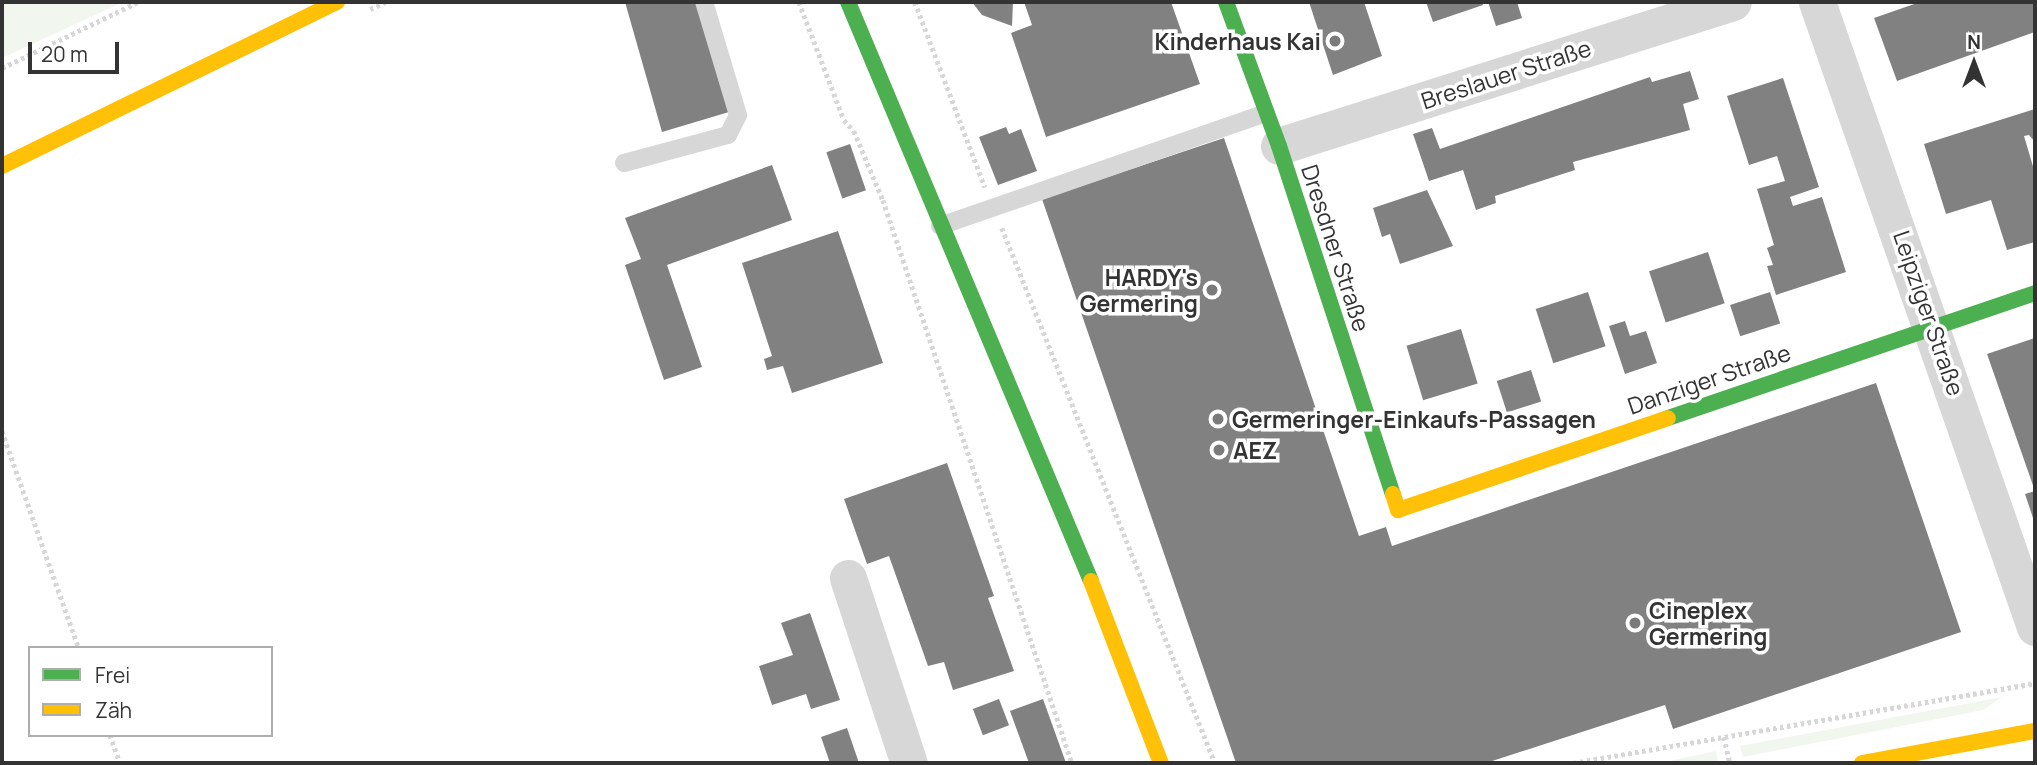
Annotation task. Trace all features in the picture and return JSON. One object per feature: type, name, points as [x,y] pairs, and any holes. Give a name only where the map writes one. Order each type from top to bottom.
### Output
[{"type":"street","points":[[2,166],[337,2]]},
{"type":"street","points":[[848,2],[1100,603],[1161,763]]},
{"type":"street","name":"Dresdner Straße","points":[[1226,2],[1273,130],[1398,510]]},
{"type":"street","name":"Breslauer Straße","points":[[1273,130],[1733,2]]},
{"type":"street","name":"Leipziger Straße","points":[[1817,2],[1934,325],[2035,627]]},
{"type":"street","name":"Danziger Straße","points":[[1398,510],[1934,325],[2035,293]]},
{"type":"street","points":[[848,578],[909,763]]},
{"type":"street","points":[[1862,763],[2035,731]]},
{"type":"lane","points":[[624,163],[728,135],[738,115],[704,2]]},
{"type":"lane","points":[[940,226],[993,207],[1273,130]]},
{"type":"path","points":[[2,68],[138,2]]},
{"type":"path","points":[[799,2],[844,120],[854,131],[883,200],[1072,763]]},
{"type":"path","points":[[915,2],[993,207],[1215,763]]},
{"type":"path","points":[[2,430],[78,646]]},
{"type":"path","points":[[1575,763],[1606,761],[1724,737],[2035,683]]},
{"type":"path","points":[[111,737],[120,763]]},
{"type":"path","points":[[1724,737],[1730,763]]},
{"type":"shaded area","points":[[2,2],[123,2],[2,58]]},
{"type":"shaded area","points":[[2002,697],[1983,710],[1743,757],[1740,746]]},
{"type":"shaded area","points":[[1716,751],[1718,763],[1670,761]]},
{"type":"building","points":[[625,2],[697,2],[729,112],[662,132]]},
{"type":"building","points":[[972,2],[1013,2],[1012,26],[982,15]]},
{"type":"building","points":[[1024,2],[1171,2],[1200,84],[1046,137],[1011,33],[1032,25]]},
{"type":"building","points":[[1309,2],[1364,2],[1382,56],[1333,75]]},
{"type":"building","points":[[1426,2],[1482,2],[1483,5],[1433,22]]},
{"type":"building","points":[[1488,2],[1517,2],[1522,18],[1496,26]]},
{"type":"building","points":[[1920,2],[2035,2],[2035,32],[1897,81],[1874,18]]},
{"type":"building","points":[[1690,71],[1699,99],[1683,104],[1690,130],[1573,162],[1575,170],[1495,196],[1496,203],[1476,210],[1463,170],[1429,181],[1413,134],[1432,128],[1440,149],[1650,77],[1652,82]]},
{"type":"building","points":[[1783,78],[1819,187],[1790,197],[1793,206],[1822,197],[1846,272],[1776,295],[1767,266],[1773,265],[1767,248],[1774,245],[1757,189],[1785,181],[1777,156],[1749,165],[1727,96]]},
{"type":"building","points":[[2035,109],[2035,142],[2029,135],[2024,136],[2035,173],[2035,242],[2007,250],[1991,200],[1946,214],[1924,144]]},
{"type":"building","points":[[1006,127],[1009,134],[1021,129],[1037,171],[998,185],[979,137]]},
{"type":"building","name":"Germeringer-Einkaufs-Passagen","points":[[1224,138],[1359,536],[1386,527],[1392,546],[1876,383],[1961,632],[1673,729],[1665,705],[1486,763],[1236,763],[1042,199]]},
{"type":"building","points":[[850,144],[866,190],[842,198],[826,152]]},
{"type":"building","points":[[772,165],[792,220],[667,265],[702,367],[664,380],[625,265],[641,259],[625,218]]},
{"type":"building","points":[[1427,190],[1453,246],[1400,264],[1390,234],[1382,237],[1373,208]]},
{"type":"building","points":[[838,231],[883,363],[792,393],[783,366],[767,370],[764,359],[772,356],[742,263]]},
{"type":"building","points":[[1708,252],[1725,303],[1666,323],[1649,271]]},
{"type":"building","points":[[1588,292],[1606,346],[1553,363],[1536,309]]},
{"type":"building","points":[[1770,292],[1780,323],[1740,336],[1730,305]]},
{"type":"building","points":[[1625,321],[1630,336],[1646,331],[1657,363],[1625,374],[1609,326]]},
{"type":"building","points":[[1461,329],[1478,384],[1423,400],[1406,346]]},
{"type":"building","points":[[2035,338],[2035,491],[1987,354]]},
{"type":"building","points":[[1531,370],[1541,401],[1507,413],[1497,381]]},
{"type":"building","points":[[947,463],[994,596],[988,598],[1014,671],[953,690],[944,662],[928,666],[889,556],[867,564],[844,499]]},
{"type":"building","points":[[2035,491],[2035,524],[2025,494]]},
{"type":"building","points":[[810,613],[840,700],[811,709],[806,694],[772,705],[759,666],[793,655],[781,623]]},
{"type":"building","points":[[999,699],[1009,725],[983,735],[973,709]]},
{"type":"building","points":[[1043,699],[1066,763],[1029,763],[1010,711]]},
{"type":"building","points":[[847,728],[859,763],[830,763],[821,737]]},
{"type":"traffic: fast","points":[[848,2],[1091,581]]},
{"type":"traffic: fast","points":[[1226,2],[1279,146],[1393,494]]},
{"type":"traffic: fast","points":[[1668,418],[2035,293]]},
{"type":"traffic: slow","points":[[2,166],[337,2]]},
{"type":"traffic: slow","points":[[1393,494],[1398,510],[1668,418]]},
{"type":"traffic: slow","points":[[1091,581],[1161,763]]},
{"type":"traffic: slow","points":[[1862,763],[2035,731]]},
{"type":"place","name":"Kinderhaus Kai","points":[[1335,41]]},
{"type":"place","name":"HARDY's Germering","points":[[1212,290]]},
{"type":"place","name":"Germeringer-Einkaufs-Passagen","points":[[1218,419]]},
{"type":"place","name":"AEZ","points":[[1219,450]]},
{"type":"place","name":"Cineplex Germering","points":[[1635,623]]}]
